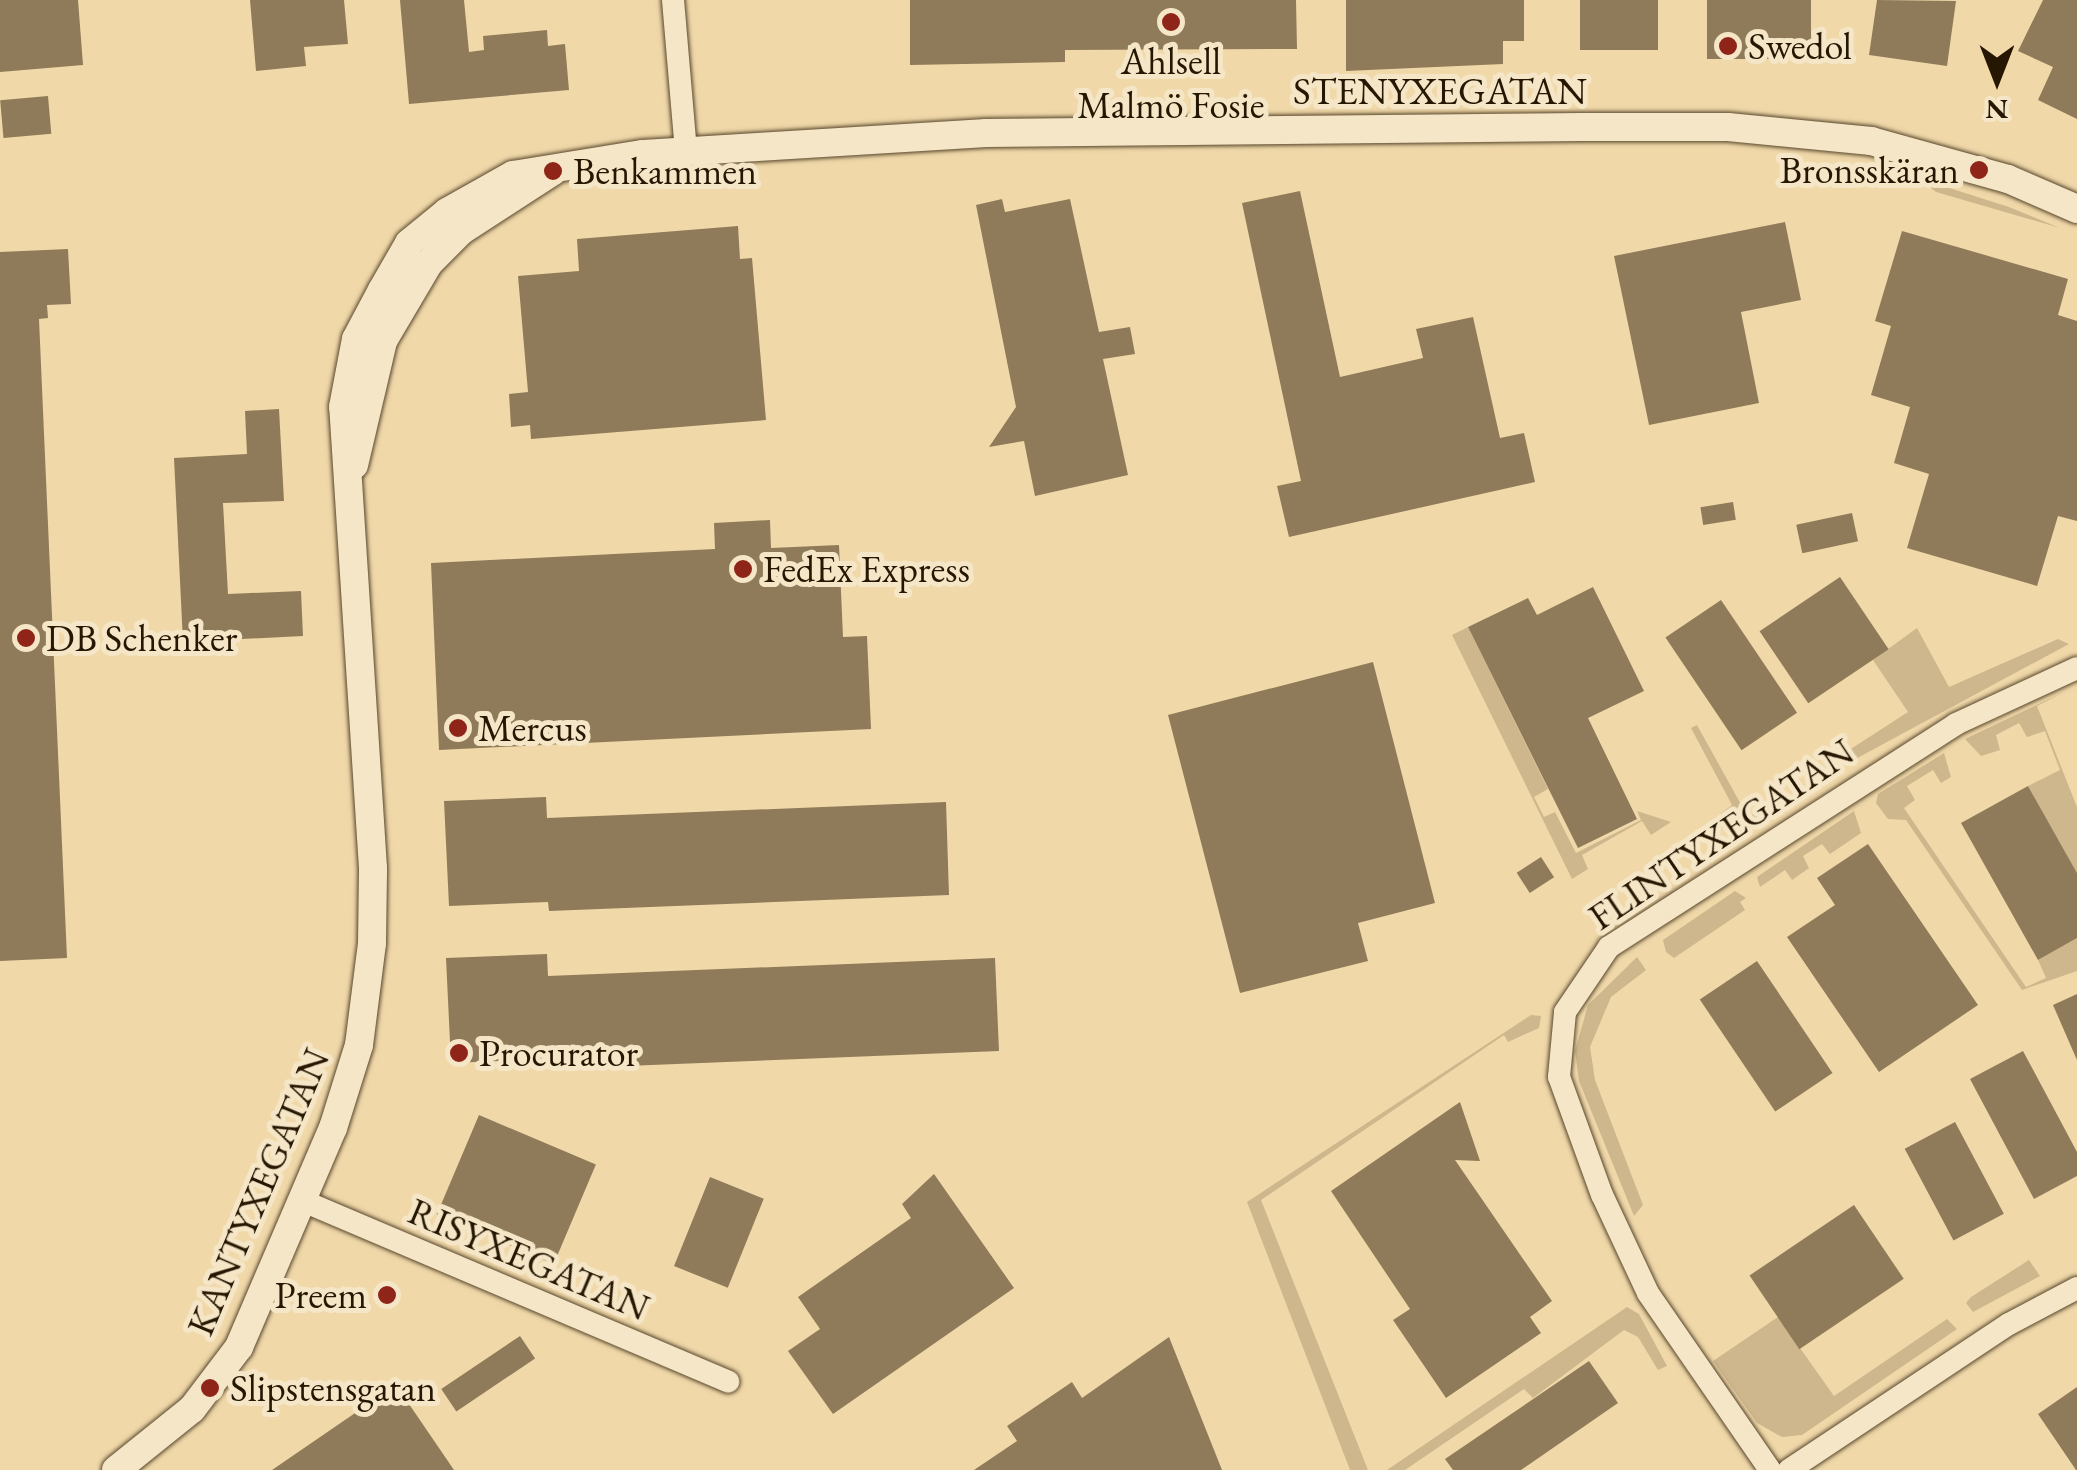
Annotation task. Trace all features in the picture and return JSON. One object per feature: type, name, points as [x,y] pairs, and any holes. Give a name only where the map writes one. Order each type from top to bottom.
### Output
[{"type":"street","points":[[673,0],[686,151]]},
{"type":"street","name":"STENYXEGATAN","points":[[419,253],[554,172],[686,151],[986,133],[1728,128],[1885,144],[2008,179],[2077,209]]},
{"type":"street","name":"KANTYXEGATAN","points":[[116,1470],[152,1447],[220,1376],[255,1314],[303,1201],[360,1045],[372,943],[351,475],[342,424],[356,340],[419,253]]},
{"type":"street","name":"FLINTYXEGATAN","points":[[1770,1470],[1648,1293],[1602,1195],[1560,1077],[1565,1012],[1608,947],[1940,734],[2077,668]]},
{"type":"street","name":"RISYXEGATAN","points":[[303,1201],[728,1381]]},
{"type":"street","points":[[1788,1470],[2009,1324],[2077,1288]]},
{"type":"shaded area","points":[[1918,178],[2009,207],[2060,228],[1936,192]]},
{"type":"shaded area","points":[[1468,627],[1548,789],[1534,797],[1544,817],[1555,812],[1576,853],[1641,820],[1637,811],[1671,822],[1651,835],[1642,821],[1582,855],[1588,869],[1572,879],[1452,635]]},
{"type":"shaded area","points":[[1917,628],[1949,687],[2058,639],[2069,644],[1848,763],[1843,754],[1908,712],[1873,660]]},
{"type":"shaded area","points":[[2064,692],[2037,706],[2077,807],[2077,873],[2028,786],[2060,770],[2045,731],[2027,737],[2019,723],[1996,735],[2000,750],[1981,756],[1965,739]]},
{"type":"shaded area","points":[[1697,725],[1748,817],[1763,808],[1771,818],[1762,825],[1748,830],[1735,814],[1723,819],[1720,814],[1732,805],[1691,728]]},
{"type":"shaded area","points":[[1944,753],[1951,777],[1941,783],[1933,770],[1907,786],[1915,800],[1904,808],[2026,987],[2046,978],[2038,960],[2077,938],[2077,971],[2022,990],[1906,820],[1888,819],[1876,803],[1878,794]]},
{"type":"shaded area","points":[[1854,811],[1861,833],[1830,854],[1822,844],[1803,856],[1809,868],[1792,880],[1785,870],[1760,887],[1757,877]]},
{"type":"shaded area","points":[[1735,891],[1746,898],[1740,902],[1745,910],[1674,958],[1666,952],[1663,940]]},
{"type":"shaded area","points":[[1637,957],[1646,970],[1611,997],[1590,1047],[1595,1080],[1643,1205],[1634,1216],[1579,1081],[1575,1051],[1588,1005]]},
{"type":"shaded area","points":[[1531,1015],[1541,1016],[1539,1028],[1508,1042],[1504,1035],[1261,1200],[1368,1470],[1350,1470],[1247,1202]]},
{"type":"shaded area","points":[[2029,1260],[2040,1276],[1973,1312],[1966,1303],[1971,1297]]},
{"type":"shaded area","points":[[1627,1307],[1639,1314],[1667,1366],[1658,1370],[1638,1337],[1624,1330],[1533,1398],[1524,1389],[1405,1470],[1387,1470]]},
{"type":"shaded area","points":[[1778,1317],[1834,1396],[1947,1319],[1957,1329],[1802,1435],[1782,1437],[1757,1423],[1713,1361]]},
{"type":"building","points":[[0,0],[78,0],[83,65],[0,72]]},
{"type":"building","points":[[250,0],[344,0],[348,44],[304,47],[306,66],[256,71]]},
{"type":"building","points":[[400,0],[464,0],[469,52],[484,50],[483,36],[547,30],[548,46],[565,44],[569,90],[409,104]]},
{"type":"building","points":[[910,0],[1296,0],[1297,49],[1065,50],[1065,62],[910,65]]},
{"type":"building","points":[[1346,0],[1524,0],[1524,41],[1503,41],[1503,64],[1346,71]]},
{"type":"building","points":[[1580,0],[1658,0],[1658,50],[1580,50]]},
{"type":"building","points":[[1707,0],[1811,0],[1811,59],[1707,59]]},
{"type":"building","points":[[1877,0],[1956,1],[1947,66],[1869,55]]},
{"type":"building","points":[[2043,0],[2077,0],[2077,119],[2038,100],[2053,67],[2018,51]]},
{"type":"building","points":[[48,96],[51,134],[3,138],[0,100]]},
{"type":"building","points":[[1300,191],[1340,377],[1423,358],[1416,329],[1473,317],[1500,438],[1524,433],[1535,482],[1289,537],[1277,486],[1301,481],[1242,203]]},
{"type":"building","points":[[1002,199],[1005,212],[1070,199],[1099,332],[1130,327],[1135,354],[1103,359],[1128,475],[1035,496],[1024,441],[989,447],[1016,407],[976,205]]},
{"type":"building","points":[[1785,222],[1801,300],[1741,312],[1759,403],[1649,425],[1614,256]]},
{"type":"building","points":[[738,226],[740,259],[752,258],[766,420],[531,439],[530,425],[511,427],[509,394],[528,392],[518,276],[579,271],[577,239]]},
{"type":"building","points":[[1902,231],[2068,279],[2058,315],[2077,321],[2077,521],[2058,516],[2037,586],[1907,548],[1929,474],[1894,463],[1910,407],[1871,395],[1891,326],[1875,321]]},
{"type":"building","name":"DB Schenker","points":[[68,249],[71,304],[47,305],[48,318],[39,319],[67,958],[0,961],[0,252]]},
{"type":"building","points":[[279,409],[284,501],[223,503],[228,594],[301,591],[303,636],[183,642],[174,458],[247,454],[245,411]]},
{"type":"building","points":[[1733,502],[1736,520],[1703,525],[1700,507]]},
{"type":"building","points":[[1852,513],[1858,541],[1802,553],[1796,525]]},
{"type":"building","points":[[770,520],[771,548],[839,545],[843,637],[867,636],[871,729],[439,750],[431,563],[715,549],[714,523]]},
{"type":"building","points":[[1840,577],[1889,649],[1808,703],[1760,631]]},
{"type":"building","points":[[1593,587],[1644,691],[1588,718],[1637,819],[1578,848],[1468,627],[1528,598],[1537,615]]},
{"type":"building","points":[[1721,600],[1797,713],[1742,750],[1665,637]]},
{"type":"building","points":[[1373,662],[1435,903],[1358,923],[1368,961],[1240,993],[1168,715]]},
{"type":"building","points":[[2028,786],[2077,873],[2077,938],[2038,960],[1961,823]]},
{"type":"building","points":[[546,797],[547,818],[946,802],[949,895],[549,911],[548,902],[449,906],[444,801]]},
{"type":"building","points":[[1868,844],[1978,1005],[1879,1072],[1787,937],[1835,905],[1817,878]]},
{"type":"building","points":[[1541,857],[1554,877],[1530,893],[1517,873]]},
{"type":"building","points":[[547,954],[548,976],[995,958],[999,1051],[551,1069],[550,1059],[451,1063],[446,958]]},
{"type":"building","points":[[1757,961],[1832,1073],[1775,1112],[1700,1000]]},
{"type":"building","points":[[2077,994],[2077,1060],[2053,1005]]},
{"type":"building","points":[[2023,1051],[2077,1152],[2077,1176],[2034,1199],[1970,1079]]},
{"type":"building","points":[[1460,1102],[1480,1161],[1455,1160],[1552,1301],[1530,1317],[1541,1333],[1446,1398],[1393,1320],[1410,1309],[1331,1191]]},
{"type":"building","points":[[479,1115],[596,1165],[554,1264],[437,1214]]},
{"type":"building","points":[[1955,1122],[2004,1214],[1953,1241],[1905,1149]]},
{"type":"building","points":[[934,1174],[1014,1288],[833,1414],[788,1351],[820,1329],[798,1297],[911,1218],[902,1204]]},
{"type":"building","points":[[710,1177],[764,1199],[728,1288],[674,1266]]},
{"type":"building","points":[[1854,1205],[1904,1279],[1799,1349],[1750,1275]]},
{"type":"building","points":[[520,1336],[535,1358],[456,1412],[441,1389]]},
{"type":"building","points":[[1169,1337],[1222,1470],[974,1470],[1017,1441],[1007,1426],[1072,1382],[1082,1398]]},
{"type":"building","points":[[1589,1361],[1618,1403],[1521,1470],[1453,1470],[1445,1459]]},
{"type":"building","points":[[396,1385],[454,1470],[272,1470]]},
{"type":"building","points":[[2077,1387],[2077,1470],[2076,1470],[2038,1414]]},
{"type":"place","name":"Ahlsell Malmö Fosie","points":[[1171,22]]},
{"type":"place","name":"Swedol","points":[[1728,46]]},
{"type":"place","name":"Bronsskäran","points":[[1979,170]]},
{"type":"place","name":"Benkammen","points":[[553,171]]},
{"type":"place","name":"FedEx Express","points":[[743,569]]},
{"type":"place","name":"DB Schenker","points":[[26,638]]},
{"type":"place","name":"Mercus","points":[[458,728]]},
{"type":"place","name":"Procurator","points":[[459,1053]]},
{"type":"place","name":"Preem","points":[[387,1295]]},
{"type":"place","name":"Slipstensgatan","points":[[210,1388]]}]
